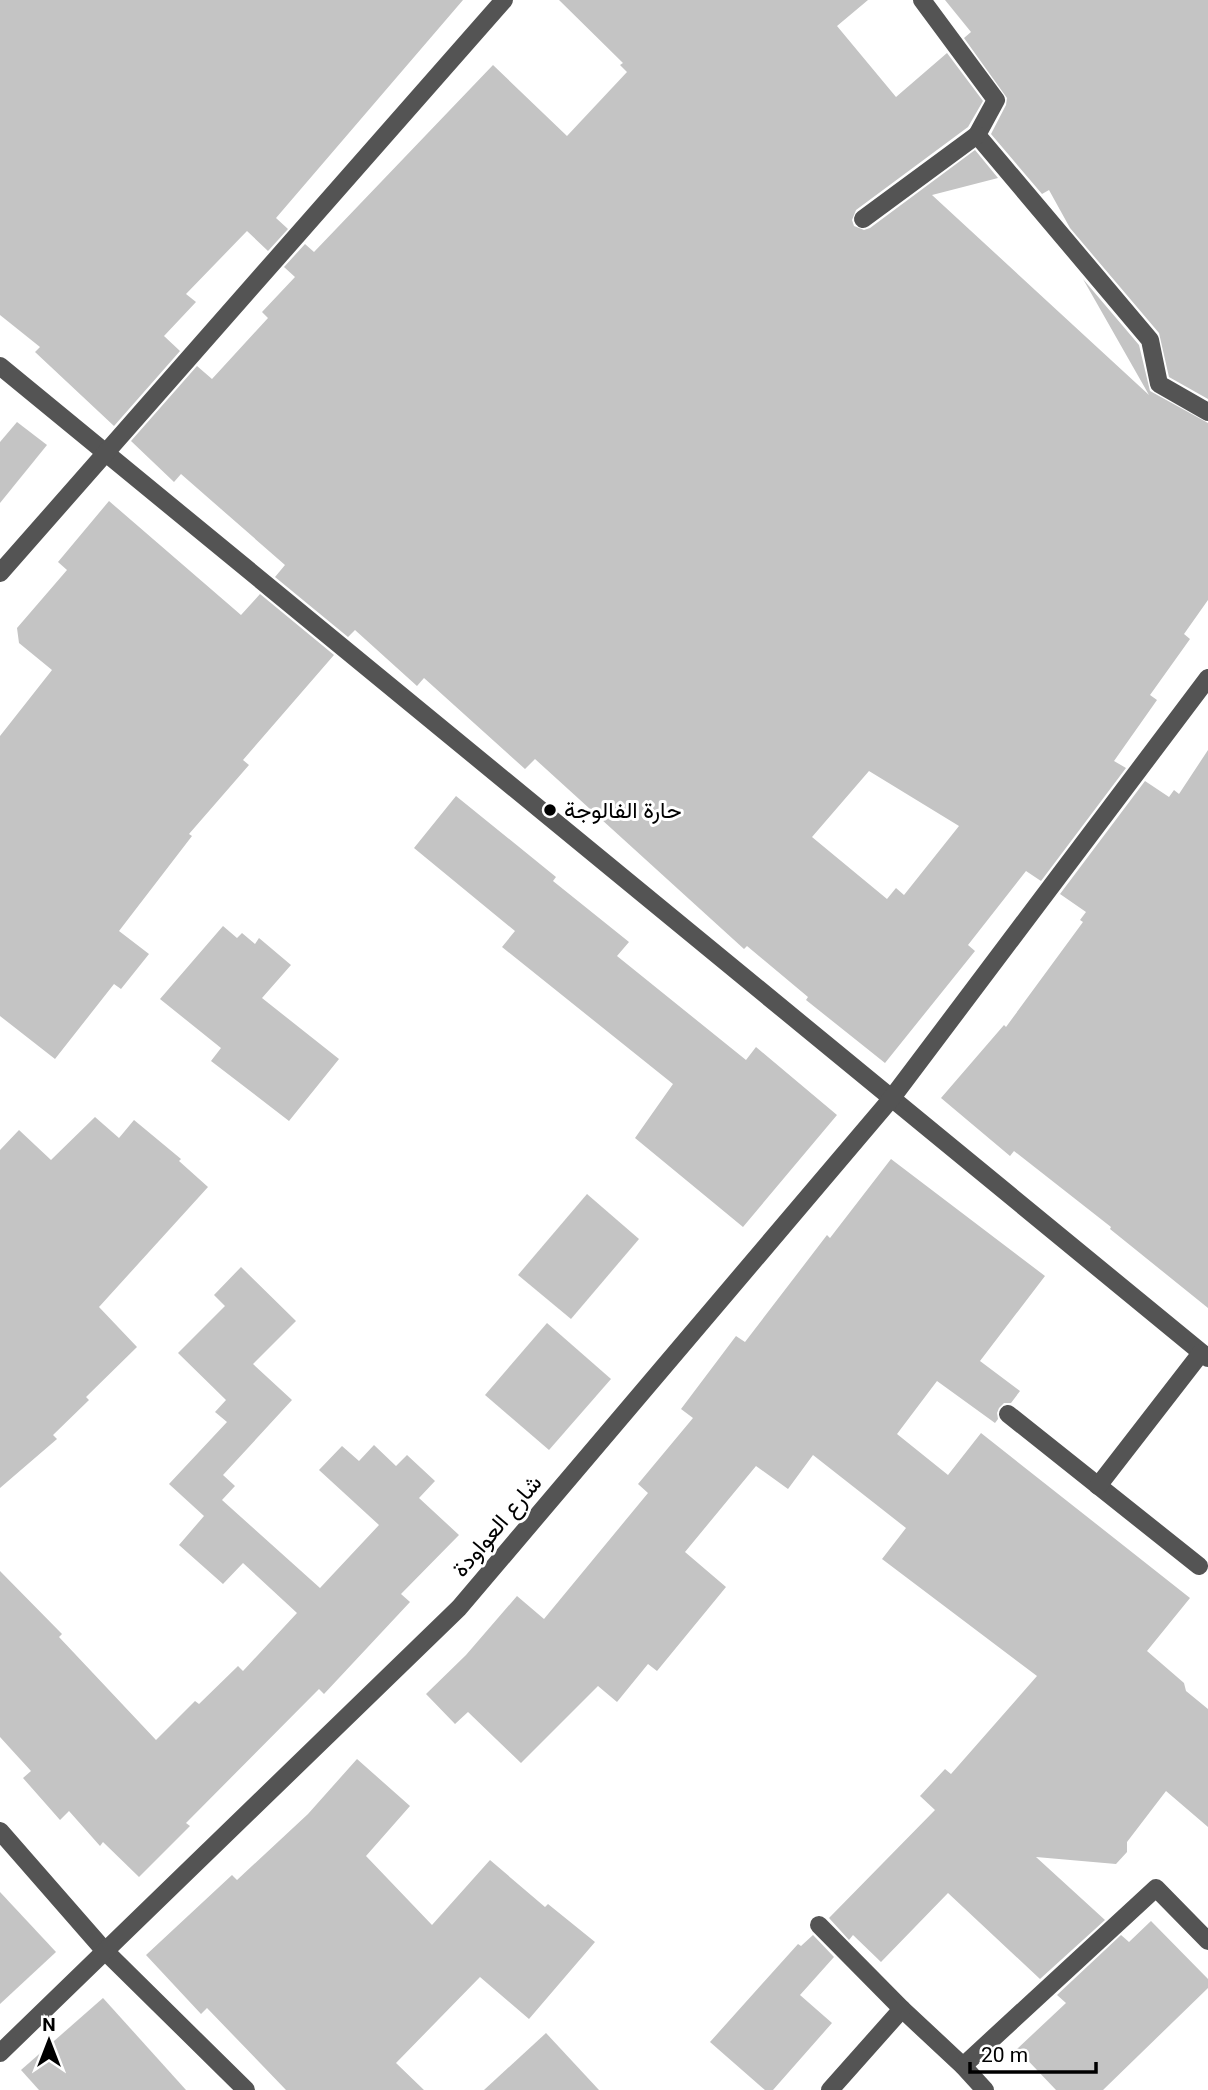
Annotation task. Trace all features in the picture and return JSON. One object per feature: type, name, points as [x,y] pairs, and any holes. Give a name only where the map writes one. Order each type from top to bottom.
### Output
[{"type":"street","points":[[0,573],[504,0]]},
{"type":"street","points":[[863,219],[977,135],[996,100],[922,0]]},
{"type":"street","points":[[977,135],[1150,340],[1159,384],[1208,412]]},
{"type":"street","points":[[0,366],[1205,1356],[1098,1486]]},
{"type":"street","name":"شارع العواودة","points":[[0,2053],[459,1608],[891,1099],[1208,678]]},
{"type":"street","points":[[1009,1414],[1199,1566]]},
{"type":"street","points":[[0,1831],[104,1950],[246,2090]]},
{"type":"street","points":[[964,2066],[1156,1888],[1208,1941]]},
{"type":"street","points":[[819,1925],[902,2010],[964,2066],[985,2090]]},
{"type":"street","points":[[830,2090],[902,2010]]},
{"type":"building","points":[[0,0],[463,0],[276,218],[288,229],[268,251],[247,231],[186,294],[196,302],[164,336],[180,351],[114,426],[35,352],[40,347],[0,315]]},
{"type":"building","points":[[559,0],[868,0],[837,26],[896,97],[947,53],[983,101],[968,127],[856,210],[852,220],[854,226],[864,230],[870,228],[975,150],[998,178],[932,195],[1149,395],[1083,279],[1139,345],[1150,391],[1208,423],[1208,600],[1184,634],[1190,639],[1150,695],[1157,700],[1114,761],[1126,768],[1041,881],[1026,871],[968,945],[975,951],[885,1063],[806,1000],[808,997],[747,946],[744,949],[535,759],[525,769],[424,678],[417,686],[355,630],[348,637],[275,577],[285,565],[181,474],[174,482],[131,441],[197,366],[212,379],[268,318],[262,312],[295,277],[284,267],[305,244],[314,252],[493,65],[567,136],[627,72],[620,65],[623,63]],"holes":[[[869,771],[959,826],[904,895],[896,888],[887,899],[812,837]]]},
{"type":"building","points":[[945,0],[1208,0],[1208,399],[1169,377],[1159,333],[1070,228],[1049,190],[1042,194],[991,134],[1007,98],[964,38],[971,32]]},
{"type":"building","points":[[17,422],[47,445],[0,503],[0,442]]},
{"type":"building","points":[[109,501],[241,615],[260,594],[334,655],[243,760],[249,765],[189,834],[192,836],[119,931],[149,954],[121,989],[114,984],[55,1059],[0,1016],[0,736],[52,670],[19,643],[17,628],[67,570],[58,562]]},
{"type":"building","points":[[1208,750],[1208,1308],[1110,1229],[1111,1227],[1014,1151],[1010,1156],[941,1098],[1004,1025],[1006,1027],[1083,922],[1080,920],[1086,912],[1060,894],[1145,781],[1169,797],[1174,790],[1179,794]]},
{"type":"building","points":[[456,796],[556,877],[553,881],[629,942],[617,956],[746,1060],[756,1047],[837,1115],[743,1227],[635,1138],[673,1084],[502,947],[515,931],[414,848]]},
{"type":"building","points":[[223,926],[237,938],[242,933],[255,944],[259,938],[291,965],[262,998],[339,1059],[289,1121],[211,1061],[221,1048],[160,999]]},
{"type":"building","points":[[95,1117],[119,1138],[134,1120],[181,1159],[179,1161],[208,1187],[99,1307],[137,1347],[86,1397],[89,1400],[53,1435],[57,1439],[0,1488],[0,1150],[19,1130],[51,1160]]},
{"type":"building","points":[[891,1159],[1045,1276],[980,1361],[1020,1391],[1011,1403],[1004,1403],[999,1408],[995,1423],[937,1381],[897,1434],[948,1475],[981,1433],[1190,1598],[1147,1651],[1184,1683],[1186,1691],[1208,1709],[1208,1827],[1166,1791],[1127,1842],[1127,1852],[1116,1864],[1036,1857],[1105,1920],[1040,1979],[948,1893],[881,1962],[853,1935],[849,1940],[829,1918],[935,1810],[920,1796],[945,1769],[951,1774],[1037,1676],[882,1559],[906,1528],[813,1455],[788,1489],[756,1466],[685,1552],[726,1587],[657,1671],[648,1664],[617,1702],[598,1686],[521,1763],[468,1712],[455,1724],[426,1694],[466,1655],[517,1596],[544,1619],[648,1493],[638,1484],[693,1418],[681,1409],[736,1336],[745,1342],[827,1235],[830,1238]]},
{"type":"building","points":[[587,1194],[639,1239],[571,1319],[518,1275]]},
{"type":"building","points":[[241,1267],[296,1321],[253,1364],[292,1400],[223,1475],[235,1486],[222,1500],[320,1588],[379,1525],[319,1470],[342,1446],[359,1461],[374,1445],[396,1466],[407,1455],[435,1481],[419,1498],[459,1535],[401,1594],[410,1602],[324,1694],[319,1689],[186,1823],[190,1826],[139,1877],[103,1842],[100,1846],[69,1811],[60,1820],[23,1778],[31,1771],[0,1737],[0,1571],[62,1634],[59,1637],[156,1740],[195,1701],[199,1704],[238,1666],[243,1671],[297,1613],[243,1563],[223,1584],[179,1545],[204,1516],[169,1484],[227,1422],[215,1412],[226,1400],[178,1353],[225,1306],[214,1295]]},
{"type":"building","points":[[547,1323],[611,1379],[549,1450],[485,1395]]},
{"type":"building","points":[[357,1759],[410,1806],[366,1856],[432,1925],[490,1860],[545,1907],[548,1904],[595,1942],[529,2019],[480,1977],[396,2063],[424,2090],[286,2090],[207,2008],[201,2014],[146,1955],[232,1875],[237,1880],[308,1814]]},
{"type":"building","points":[[0,1892],[56,1952],[0,2004]]},
{"type":"building","points":[[1151,1921],[1208,1979],[1208,1988],[1103,2090],[1056,2090],[1017,2049],[1066,2003],[1057,1995],[1121,1935],[1129,1942]]},
{"type":"building","points":[[813,1935],[834,1957],[800,1995],[832,2023],[773,2090],[765,2090],[710,2042],[798,1944],[801,1946]]},
{"type":"building","points":[[103,1998],[186,2090],[39,2090],[21,2070]]},
{"type":"building","points":[[546,2033],[599,2090],[484,2090]]},
{"type":"place","name":"حارة الفالوجة","points":[[550,810]]}]
